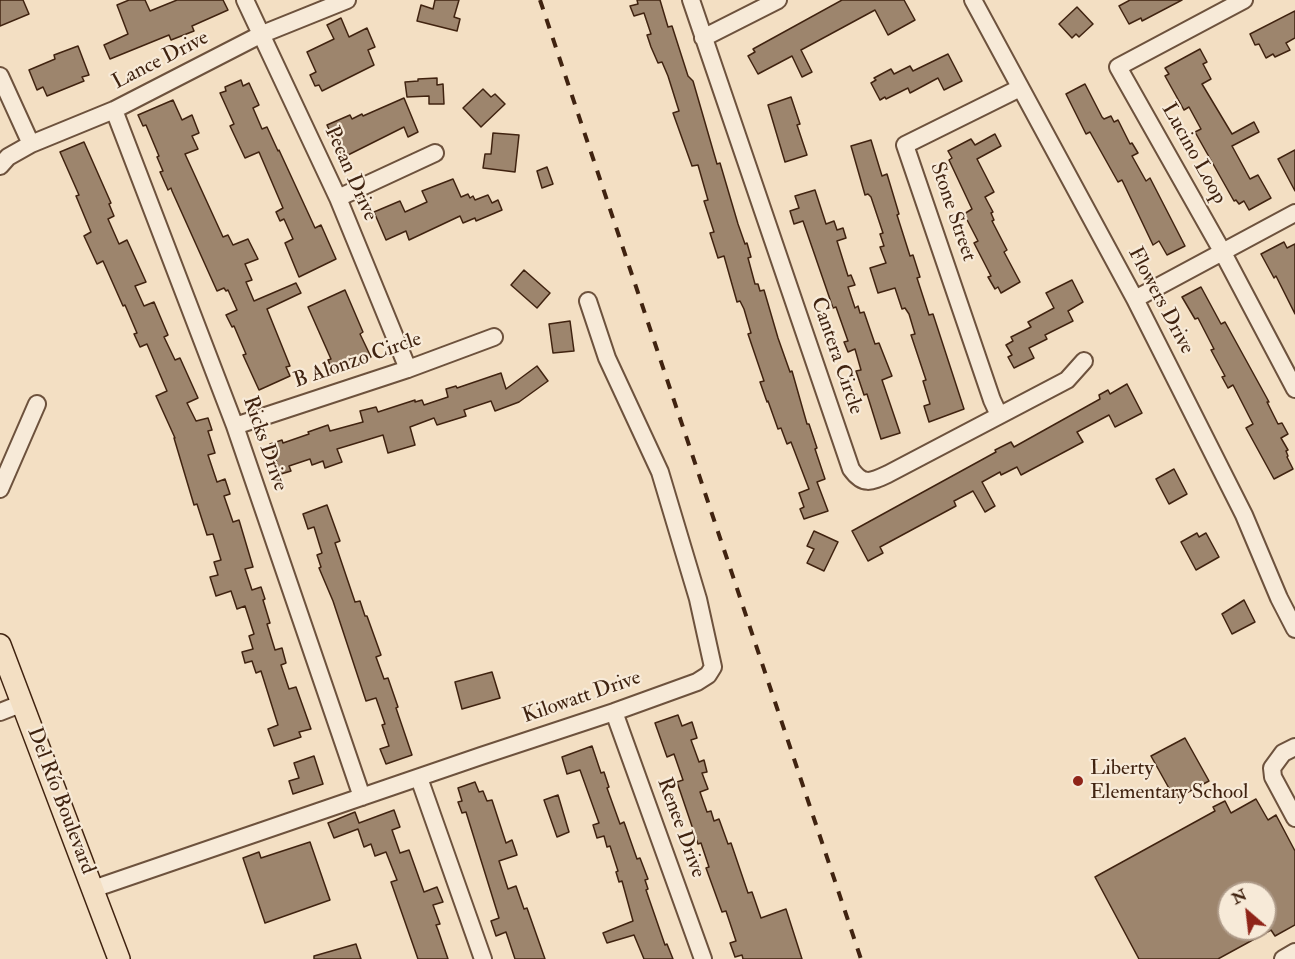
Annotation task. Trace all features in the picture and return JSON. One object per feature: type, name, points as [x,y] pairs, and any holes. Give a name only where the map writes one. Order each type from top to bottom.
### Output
[{"type":"main road","name":"Del Río Boulevard","points":[[3,658],[23,703],[119,959]]},
{"type":"street","name":"Pecan Drive","points":[[245,0],[338,198],[408,369]]},
{"type":"street","name":"Lance Drive","points":[[0,166],[8,157],[31,144],[114,110],[260,35],[347,0]]},
{"type":"street","name":"Cantera Circle","points":[[691,0],[851,469],[857,477],[865,482],[875,480],[1067,380],[1084,361]]},
{"type":"street","points":[[703,38],[778,0]]},
{"type":"street","name":"Flowers Drive","points":[[973,0],[1136,299],[1244,515],[1293,619]]},
{"type":"street","name":"Lucino Loop","points":[[1244,0],[1118,67],[1222,251],[1295,389]]},
{"type":"street","points":[[0,76],[31,144]]},
{"type":"street","name":"Stone Street","points":[[999,415],[905,145],[1020,88]]},
{"type":"street","name":"Ricks Drive","points":[[114,110],[235,426],[362,797]]},
{"type":"street","points":[[338,198],[435,153]]},
{"type":"street","points":[[1136,299],[1295,213]]},
{"type":"street","name":"Kilowatt Drive","points":[[93,889],[614,712],[697,682],[708,675],[713,667],[698,599],[660,472],[607,358],[588,302]]},
{"type":"street","name":"B Alonzo Circle","points":[[235,426],[408,369],[494,337]]},
{"type":"street","points":[[0,489],[37,404]]},
{"type":"street","points":[[0,712],[23,703]]},
{"type":"street","name":"Renee Drive","points":[[614,712],[703,959]]},
{"type":"street","points":[[1295,747],[1283,753],[1272,768],[1273,777],[1295,818]]},
{"type":"street","points":[[419,778],[483,959]]},
{"type":"street","points":[[1283,959],[1295,952]]},
{"type":"building","points":[[0,0],[23,0],[29,14],[0,26]]},
{"type":"building","points":[[129,0],[145,0],[150,11],[177,0],[223,0],[228,10],[192,26],[194,31],[171,40],[169,35],[110,59],[104,45],[128,34],[117,5]]},
{"type":"building","points":[[435,0],[459,0],[454,17],[460,19],[457,31],[417,21],[421,5],[433,9]]},
{"type":"building","points":[[637,0],[660,0],[668,27],[672,26],[688,76],[693,81],[717,164],[720,163],[738,224],[745,244],[747,243],[751,257],[748,258],[755,284],[758,284],[760,291],[764,290],[778,338],[790,372],[792,371],[807,424],[809,424],[817,448],[815,449],[825,479],[817,482],[828,511],[804,519],[800,509],[804,507],[799,493],[809,489],[791,442],[787,444],[781,428],[778,429],[767,402],[760,382],[764,381],[748,334],[751,333],[744,309],[740,301],[737,302],[724,256],[718,258],[710,233],[714,232],[704,201],[708,200],[698,165],[692,166],[673,113],[679,111],[668,76],[662,62],[658,63],[651,47],[647,35],[651,34],[644,13],[634,16],[630,6],[638,4]]},
{"type":"building","points":[[842,0],[904,0],[915,20],[888,35],[875,10],[801,50],[812,72],[802,77],[792,56],[758,74],[748,56],[755,52],[753,49]]},
{"type":"building","points":[[1130,0],[1182,0],[1142,21],[1141,18],[1129,24],[1119,6]]},
{"type":"building","points":[[1077,7],[1093,24],[1079,37],[1076,34],[1072,38],[1059,24]]},
{"type":"building","points":[[1295,11],[1295,38],[1286,43],[1290,50],[1275,57],[1273,54],[1266,58],[1259,44],[1255,45],[1250,34]]},
{"type":"building","points":[[341,18],[349,37],[367,28],[375,47],[368,50],[374,65],[322,91],[319,85],[315,86],[310,75],[316,72],[307,52],[334,39],[327,25]]},
{"type":"building","points":[[78,46],[89,75],[82,77],[84,81],[47,96],[43,87],[37,90],[29,70],[55,59],[54,55]]},
{"type":"building","points":[[1200,49],[1207,62],[1203,64],[1211,79],[1202,84],[1232,134],[1254,122],[1259,132],[1232,146],[1250,179],[1258,175],[1271,198],[1249,210],[1244,201],[1239,204],[1236,200],[1234,201],[1195,132],[1201,129],[1189,107],[1184,110],[1165,76],[1169,74],[1165,68]]},
{"type":"building","points":[[948,54],[962,81],[944,90],[938,78],[910,93],[908,88],[880,100],[871,83],[876,80],[874,78],[891,69],[894,74],[910,66],[913,71]]},
{"type":"building","points":[[437,78],[437,85],[443,84],[444,104],[429,104],[429,96],[407,97],[405,82]]},
{"type":"building","points":[[241,80],[243,86],[249,83],[259,105],[253,108],[262,129],[267,127],[315,228],[321,225],[336,259],[299,277],[285,243],[293,239],[284,219],[280,221],[276,212],[283,208],[259,152],[245,158],[230,126],[234,124],[220,93],[226,91],[225,87]]},
{"type":"building","points":[[1085,84],[1102,117],[1104,119],[1111,116],[1114,122],[1118,120],[1130,144],[1132,143],[1138,153],[1132,156],[1146,181],[1150,178],[1185,246],[1167,255],[1159,241],[1153,245],[1122,180],[1118,182],[1090,132],[1086,134],[1066,94]]},
{"type":"building","points":[[483,89],[491,97],[495,94],[505,104],[481,127],[463,108]]},
{"type":"building","points":[[791,97],[807,155],[785,162],[768,105]]},
{"type":"building","points":[[404,98],[418,132],[408,137],[404,127],[342,158],[327,125],[350,115],[352,119],[362,114],[363,116]]},
{"type":"building","points":[[173,100],[182,120],[192,115],[199,133],[192,136],[198,149],[185,154],[223,237],[228,235],[233,245],[248,239],[258,259],[245,264],[252,280],[246,282],[254,301],[296,283],[301,293],[267,309],[290,366],[286,367],[290,376],[259,390],[243,355],[246,354],[234,326],[232,327],[226,315],[237,310],[228,290],[224,288],[217,291],[171,188],[168,190],[160,172],[163,171],[157,157],[159,156],[146,125],[143,126],[138,115]]},
{"type":"building","points":[[493,133],[519,135],[515,172],[483,168],[485,154],[491,154]]},
{"type":"building","points":[[995,134],[1001,146],[977,159],[994,192],[985,197],[993,212],[991,213],[994,220],[992,221],[1007,250],[1004,252],[1020,282],[1001,293],[998,287],[995,289],[988,277],[991,276],[974,243],[978,241],[964,214],[972,209],[949,160],[952,158],[948,151],[971,139],[975,145]]},
{"type":"building","points":[[871,140],[882,176],[887,174],[910,256],[913,255],[920,277],[917,278],[929,315],[933,314],[964,409],[929,422],[924,406],[930,404],[923,381],[926,380],[911,335],[915,334],[909,314],[905,308],[902,309],[895,288],[878,293],[870,268],[886,263],[880,247],[884,246],[880,234],[883,233],[871,197],[868,194],[865,195],[851,146]]},
{"type":"building","points":[[84,142],[111,203],[109,204],[114,216],[108,219],[119,244],[127,240],[146,282],[135,286],[144,306],[154,302],[168,335],[164,337],[175,360],[180,358],[198,398],[187,403],[196,421],[208,418],[212,430],[208,431],[215,453],[208,455],[217,482],[225,479],[230,494],[224,496],[233,522],[239,520],[253,567],[245,569],[252,590],[261,587],[270,623],[267,624],[275,650],[282,648],[286,663],[281,665],[289,689],[296,687],[311,729],[299,732],[301,737],[274,746],[268,729],[278,725],[261,671],[256,673],[252,661],[245,663],[242,652],[253,649],[249,636],[254,634],[245,606],[237,609],[231,591],[216,596],[210,577],[218,575],[214,562],[221,560],[213,534],[207,535],[197,504],[194,505],[175,438],[156,396],[167,391],[147,344],[140,347],[134,334],[137,333],[125,305],[123,306],[103,261],[97,264],[84,236],[91,232],[76,196],[79,195],[60,152]]},
{"type":"building","points":[[1295,150],[1295,191],[1278,159]]},
{"type":"building","points":[[547,167],[553,184],[542,188],[537,171]]},
{"type":"building","points":[[453,179],[461,197],[468,194],[475,200],[488,195],[492,203],[498,200],[502,210],[476,221],[475,218],[463,223],[460,216],[409,240],[406,231],[386,240],[374,212],[400,201],[405,212],[427,202],[422,191]]},
{"type":"building","points":[[815,190],[826,224],[834,221],[837,230],[843,228],[846,238],[837,241],[848,276],[851,275],[855,285],[848,287],[855,308],[858,306],[860,313],[864,312],[875,344],[879,343],[892,376],[882,380],[900,433],[881,439],[867,394],[864,395],[856,371],[861,370],[855,349],[848,352],[844,342],[848,341],[836,307],[833,308],[803,221],[794,224],[790,211],[799,208],[795,196]]},
{"type":"building","points":[[1284,242],[1287,248],[1295,244],[1295,314],[1276,276],[1274,278],[1261,254]]},
{"type":"building","points":[[524,270],[550,293],[537,308],[511,285]]},
{"type":"building","points":[[1072,280],[1083,302],[1068,311],[1073,321],[1045,335],[1047,339],[1029,348],[1034,358],[1014,368],[1008,357],[1012,355],[1006,345],[1013,341],[1011,337],[1031,327],[1028,322],[1054,308],[1046,293]]},
{"type":"building","points":[[1201,287],[1221,324],[1225,322],[1269,402],[1267,402],[1278,424],[1282,423],[1288,434],[1281,438],[1288,450],[1286,451],[1287,457],[1293,469],[1274,479],[1246,428],[1253,424],[1233,385],[1228,388],[1222,377],[1225,376],[1211,350],[1214,349],[1198,318],[1195,319],[1182,297]]},
{"type":"building","points":[[345,290],[363,332],[360,334],[371,357],[333,372],[328,360],[331,359],[308,307]]},
{"type":"building","points":[[570,321],[574,351],[553,353],[549,324]]},
{"type":"building","points":[[537,366],[548,381],[519,402],[495,411],[491,401],[464,410],[466,416],[437,425],[434,418],[410,427],[415,445],[388,453],[383,435],[337,449],[342,462],[325,468],[323,461],[312,465],[310,459],[289,466],[291,471],[281,474],[270,444],[282,440],[283,443],[328,425],[330,431],[363,422],[360,411],[376,407],[378,412],[415,400],[415,402],[422,400],[424,405],[448,397],[446,389],[456,386],[457,388],[501,373],[506,389]]},
{"type":"building","points":[[1127,384],[1142,413],[1115,427],[1109,415],[1077,432],[1083,442],[1021,475],[1017,467],[1001,475],[1000,472],[982,482],[995,506],[985,512],[973,491],[954,501],[956,506],[880,547],[883,553],[868,561],[852,531],[996,452],[995,450],[1011,442],[1014,447],[1100,399],[1099,395],[1108,390],[1110,394]]},
{"type":"building","points":[[1174,469],[1187,494],[1169,504],[1156,479]]},
{"type":"building","points":[[327,505],[340,541],[335,543],[355,602],[360,601],[365,616],[367,616],[381,655],[376,657],[384,679],[388,678],[412,755],[386,764],[380,749],[389,746],[382,725],[385,724],[376,698],[366,701],[333,601],[319,568],[321,567],[317,555],[322,553],[314,527],[308,529],[303,514]]},
{"type":"building","points":[[814,531],[838,542],[824,571],[807,563],[814,549],[807,546]]},
{"type":"building","points":[[1197,533],[1199,537],[1206,533],[1219,557],[1196,570],[1181,542]]},
{"type":"building","points":[[1244,600],[1255,622],[1232,634],[1222,614]]},
{"type":"building","points":[[492,672],[500,698],[462,709],[455,682]]},
{"type":"building","points":[[678,715],[682,726],[692,722],[697,738],[691,740],[699,762],[704,760],[707,772],[702,773],[708,789],[700,792],[707,812],[711,811],[714,821],[719,819],[728,844],[731,843],[748,893],[752,892],[761,918],[786,909],[802,959],[743,959],[742,955],[735,957],[730,943],[736,941],[726,911],[722,912],[706,868],[709,867],[701,843],[698,844],[677,782],[683,780],[674,754],[667,757],[655,723]]},
{"type":"building","points":[[1185,738],[1209,781],[1175,799],[1151,756]]},
{"type":"building","points":[[592,746],[601,773],[604,772],[609,787],[607,788],[620,824],[624,822],[637,859],[640,858],[648,879],[645,880],[648,889],[646,890],[665,945],[667,944],[673,959],[644,959],[634,935],[607,943],[603,933],[633,921],[622,881],[619,882],[610,846],[607,847],[604,836],[597,838],[593,825],[599,823],[580,770],[567,774],[562,757]]},
{"type":"building","points":[[314,756],[323,784],[293,794],[289,781],[299,778],[294,763]]},
{"type":"building","points":[[475,782],[479,792],[483,791],[487,801],[492,800],[506,843],[512,840],[517,855],[499,861],[508,889],[516,886],[524,909],[527,908],[545,959],[515,959],[506,932],[496,936],[491,921],[499,918],[466,812],[462,813],[458,802],[462,801],[458,788]]},
{"type":"building","points":[[558,795],[569,832],[557,837],[544,800]]},
{"type":"building","points":[[1256,799],[1268,820],[1276,815],[1295,851],[1295,925],[1277,935],[1277,881],[1217,881],[1217,941],[1251,941],[1218,959],[1139,959],[1095,877],[1215,811],[1213,807],[1225,801],[1231,813]]},
{"type":"building","points":[[394,810],[400,827],[392,830],[400,853],[409,850],[424,892],[437,887],[443,902],[433,905],[440,924],[436,925],[448,959],[418,959],[391,882],[397,880],[386,852],[375,856],[371,844],[364,847],[358,829],[334,838],[328,823],[355,812],[359,823]]},
{"type":"building","points":[[310,842],[330,900],[265,923],[243,858],[259,852],[261,858]]},
{"type":"building","points":[[356,944],[361,959],[314,959],[314,956]]},
{"type":"railway","points":[[540,0],[861,959]]},
{"type":"place","name":"Liberty Elementary School","points":[[1078,781]]}]
